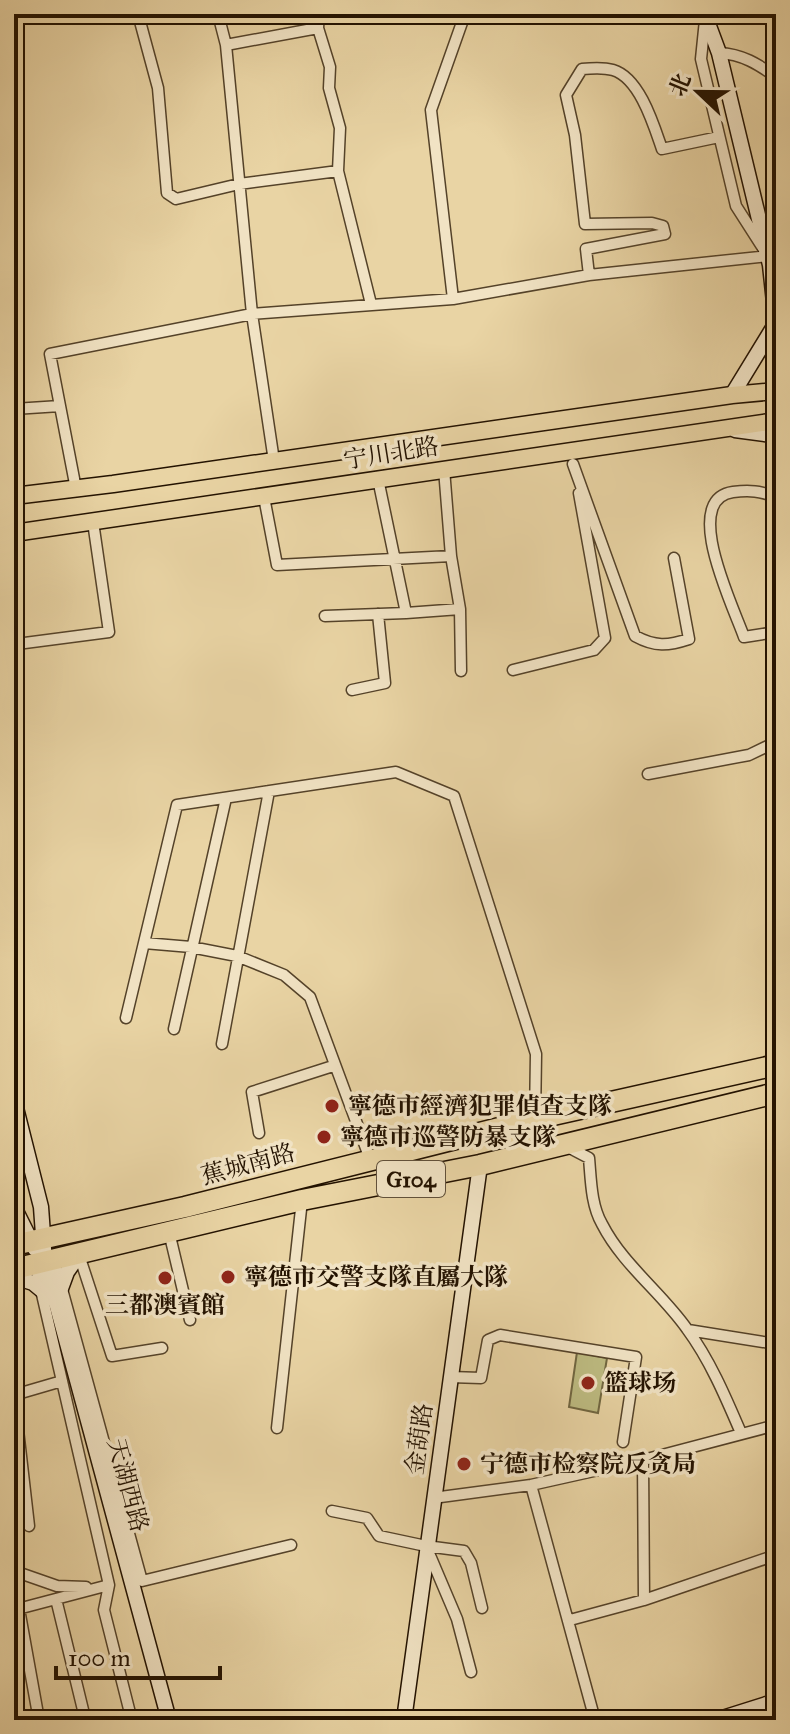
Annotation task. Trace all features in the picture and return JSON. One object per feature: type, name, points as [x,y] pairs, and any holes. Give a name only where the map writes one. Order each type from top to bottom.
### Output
[{"type":"highway","name":"蕉城南路","points":[[29,1241],[185,1207],[535,1119],[776,1065]]},
{"type":"highway","name":"蕉城南路","points":[[14,1269],[302,1200],[480,1165],[776,1093]]},
{"type":"main road","points":[[702,15],[719,53],[769,236],[768,256],[776,322],[732,395]]},
{"type":"main road","name":"宁川北路","points":[[14,496],[776,391]]},
{"type":"main road","name":"宁川北路","points":[[14,533],[444,469],[572,458],[776,421]]},
{"type":"main road","points":[[727,429],[771,435],[776,439]]},
{"type":"main road","points":[[14,1100],[41,1207],[51,1220],[64,1228],[89,1229]]},
{"type":"main road","name":"金葫路","points":[[404,1720],[480,1165]]},
{"type":"main road","points":[[14,1207],[29,1241],[45,1262]]},
{"type":"main road","points":[[29,1241],[41,1207]]},
{"type":"main road","points":[[14,1277],[33,1283],[56,1302],[67,1272],[79,1255]]},
{"type":"main road","name":"天湖西路","points":[[45,1262],[169,1720]]},
{"type":"main road","points":[[716,1720],[776,1701]]},
{"type":"street","points":[[138,14],[158,88],[167,193],[176,199],[239,184],[338,171]]},
{"type":"street","points":[[218,14],[226,45],[252,314],[274,461]]},
{"type":"street","points":[[319,14],[318,28],[330,67],[329,88],[340,128],[338,171],[371,304]]},
{"type":"street","points":[[453,299],[431,110],[465,14]]},
{"type":"street","points":[[76,489],[50,354],[252,314],[453,299],[589,275],[768,256],[736,206],[701,59],[702,15],[731,14]]},
{"type":"street","points":[[226,45],[318,28]]},
{"type":"street","points":[[719,53],[736,54],[776,77]]},
{"type":"street","points":[[589,275],[586,249],[665,234],[663,226],[652,223],[585,224],[575,135],[566,95],[582,69],[617,71],[629,82],[645,101],[662,149],[719,137]]},
{"type":"street","points":[[14,409],[60,406]]},
{"type":"street","points":[[572,458],[635,636],[649,644],[669,646],[689,639],[674,558]]},
{"type":"street","points":[[513,670],[594,650],[605,638],[572,458]]},
{"type":"street","points":[[444,469],[451,556],[460,609],[461,671]]},
{"type":"street","points":[[378,479],[406,613]]},
{"type":"street","points":[[776,497],[756,490],[727,493],[713,503],[709,513],[711,545],[744,637],[776,632]]},
{"type":"street","points":[[264,497],[277,565],[451,556]]},
{"type":"street","points":[[14,628],[17,644],[109,632],[93,522]]},
{"type":"street","points":[[325,616],[460,609]]},
{"type":"street","points":[[352,690],[385,683],[378,614]]},
{"type":"street","points":[[648,774],[749,755],[776,742]]},
{"type":"street","points":[[126,1018],[177,805],[396,772],[454,796],[536,1054],[535,1119]]},
{"type":"street","points":[[222,1044],[269,791]]},
{"type":"street","points":[[174,1029],[226,798]]},
{"type":"street","points":[[144,943],[191,947],[237,956],[284,975],[310,997],[370,1159]]},
{"type":"street","points":[[259,1133],[252,1092],[333,1066]]},
{"type":"street","points":[[564,1145],[589,1158],[592,1196],[601,1223],[623,1256],[688,1330],[714,1374],[741,1433]]},
{"type":"street","points":[[277,1428],[302,1200]]},
{"type":"street","points":[[169,1232],[190,1320]]},
{"type":"street","points":[[79,1255],[112,1356],[162,1348]]},
{"type":"street","points":[[45,1262],[61,1286],[142,1581],[291,1545]]},
{"type":"street","points":[[45,1262],[41,1290],[105,1586],[104,1610],[131,1717]]},
{"type":"street","points":[[688,1330],[776,1344]]},
{"type":"street","points":[[450,1377],[481,1378],[488,1340],[500,1335],[636,1357],[623,1442]]},
{"type":"street","points":[[29,1526],[14,1395],[62,1381]]},
{"type":"street","points":[[433,1498],[531,1485],[776,1425]]},
{"type":"street","points":[[643,1460],[644,1600]]},
{"type":"street","points":[[531,1485],[595,1720]]},
{"type":"street","points":[[332,1511],[367,1518],[379,1536],[464,1551],[471,1563],[482,1608]]},
{"type":"street","points":[[426,1546],[457,1619],[471,1672]]},
{"type":"street","points":[[570,1620],[644,1600],[776,1555]]},
{"type":"street","points":[[14,1571],[57,1586],[105,1586]]},
{"type":"street","points":[[39,1720],[16,1610],[105,1586]]},
{"type":"street","points":[[48,1720],[84,1714],[56,1599]]},
{"type":"shaded area","name":"篮球场","points":[[577,1352],[607,1358],[598,1413],[569,1407]]},
{"type":"place","name":"寧德市經濟犯罪偵查支隊","points":[[332,1106]]},
{"type":"place","name":"寧德市巡警防暴支隊","points":[[324,1137]]},
{"type":"place","name":"寧德市交警支隊直屬大隊","points":[[228,1277]]},
{"type":"place","name":"三都澳賓館","points":[[165,1278]]},
{"type":"place","name":"篮球场","points":[[588,1383]]},
{"type":"place","name":"宁德市检察院反贪局","points":[[464,1464]]}]
